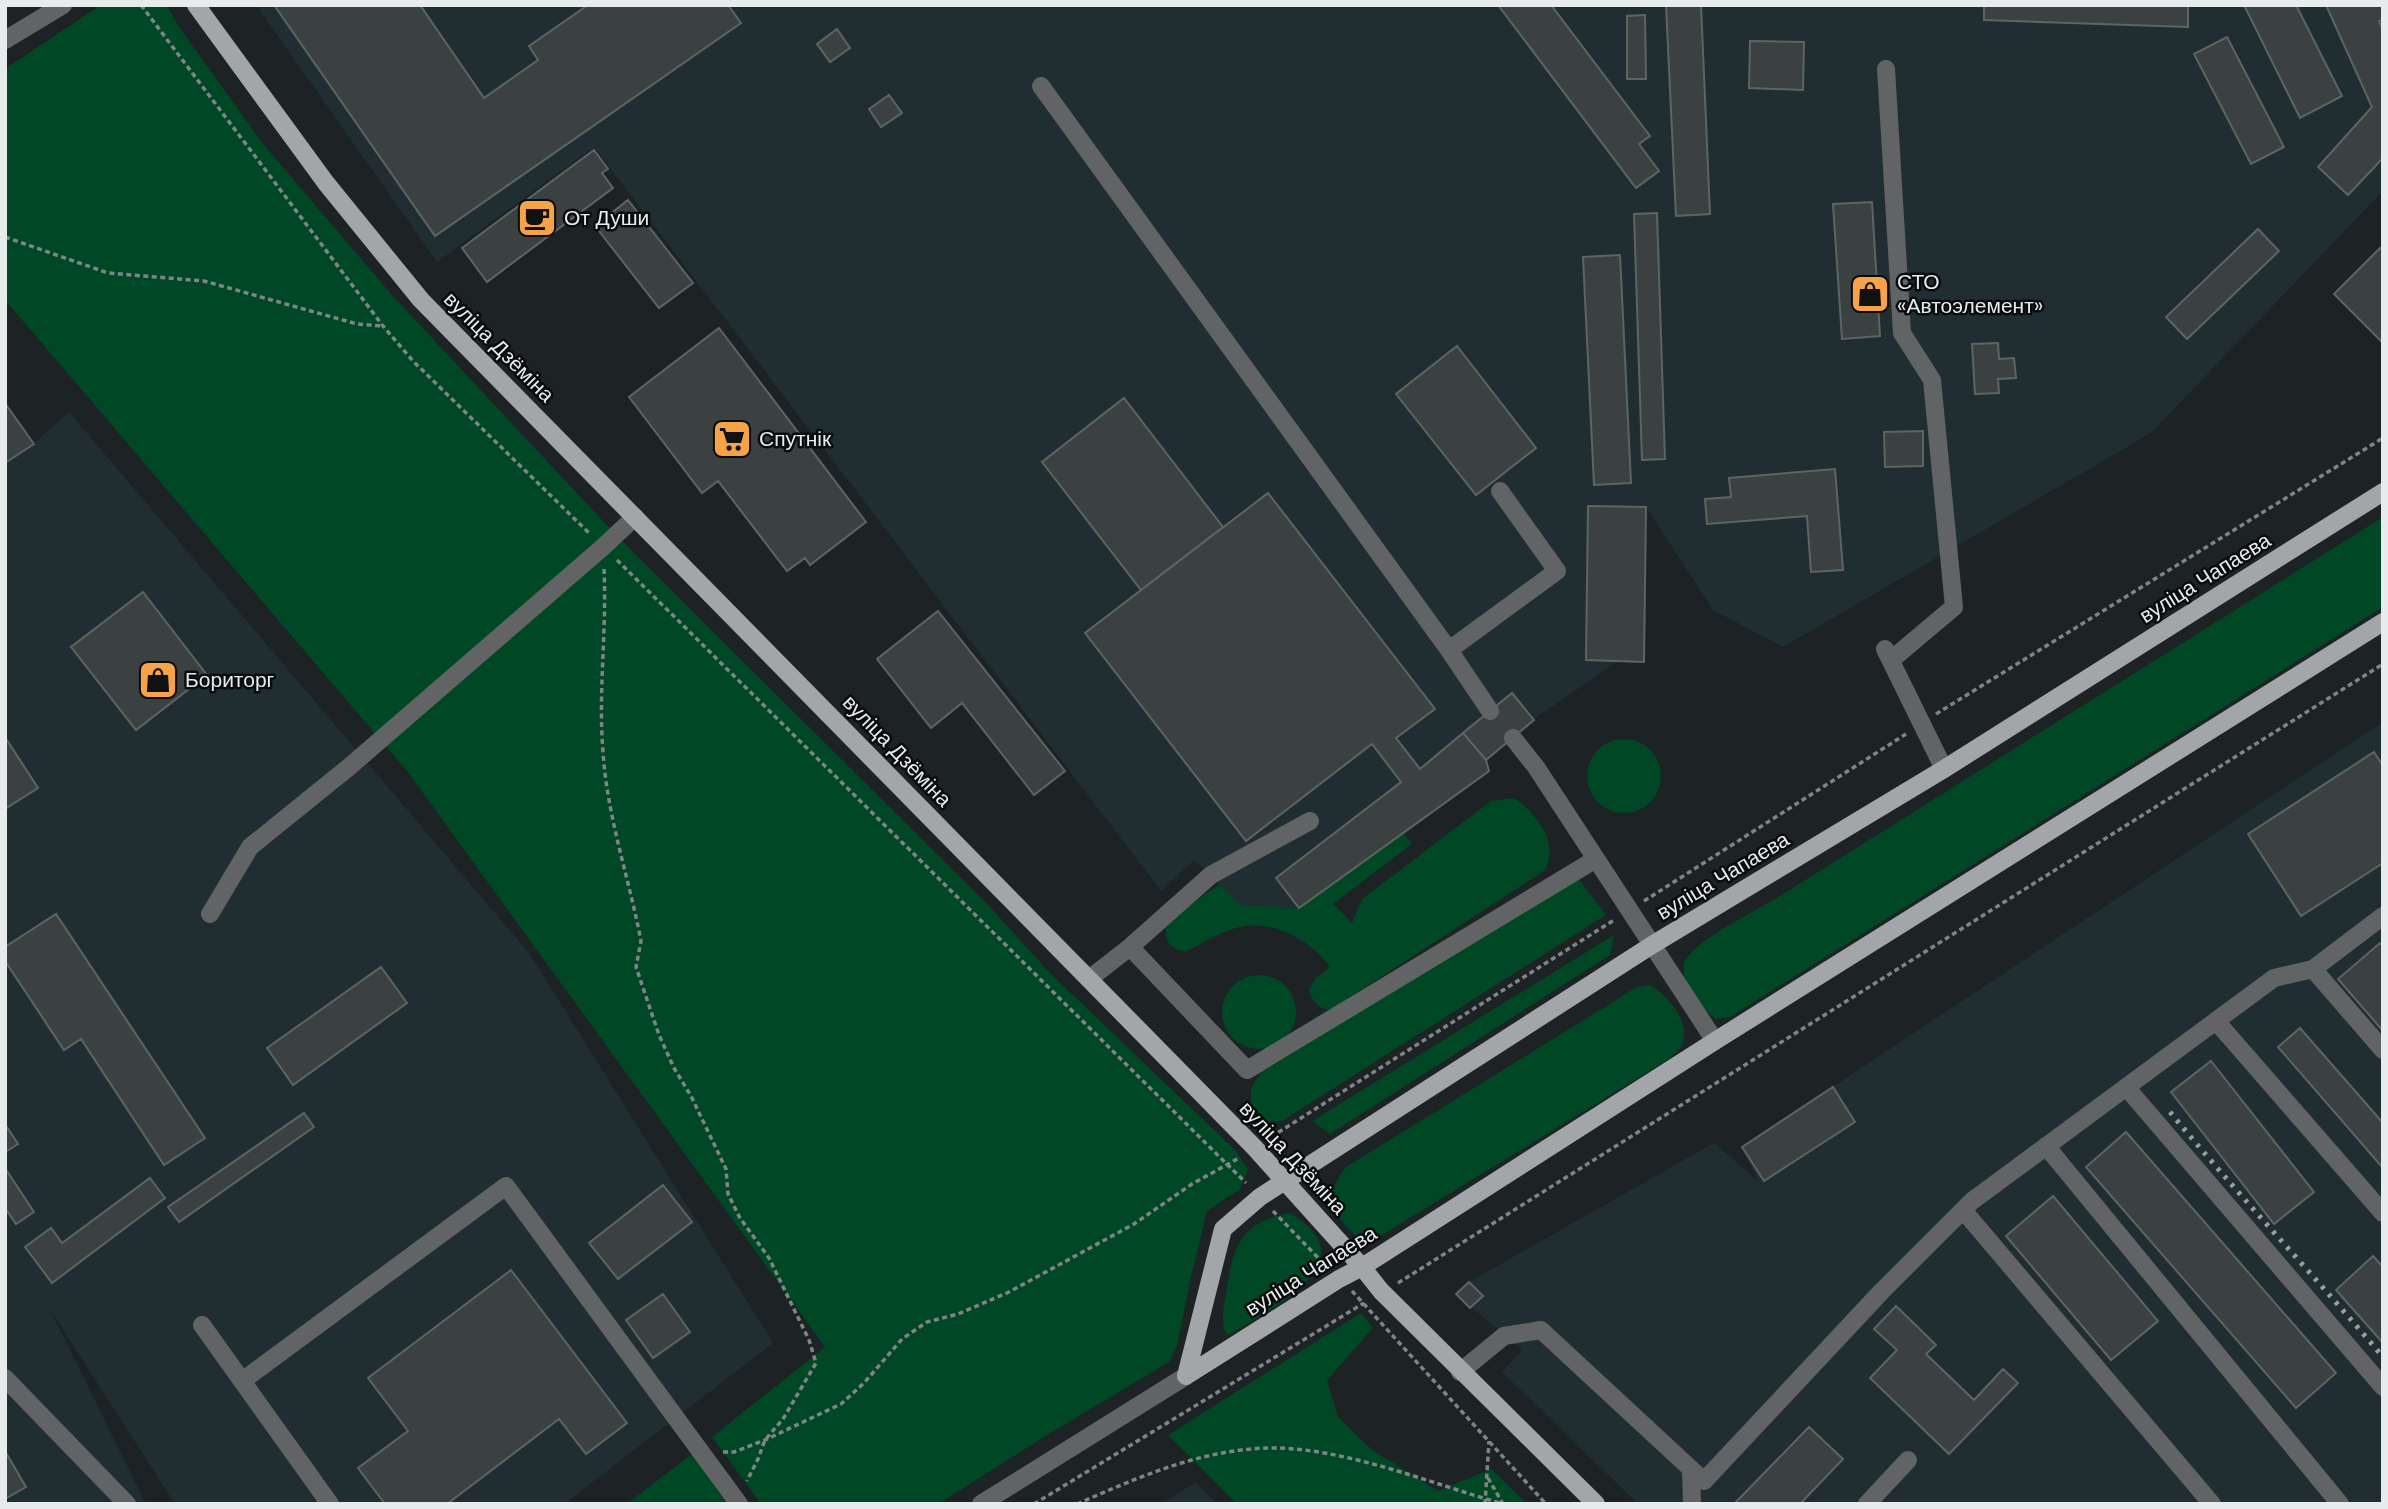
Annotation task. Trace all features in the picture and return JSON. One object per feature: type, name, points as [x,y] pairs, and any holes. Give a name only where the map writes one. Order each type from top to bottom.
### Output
[{"type":"main road","name":"вуліца Дзёміна","points":[[196,5],[326,183],[421,300],[1254,1147],[1381,1291],[1460,1372],[1596,1504]]},
{"type":"main road","name":"вуліца Чапаева","points":[[1186,1376],[1223,1229],[1260,1197],[1652,945],[1944,769],[2383,492]]},
{"type":"main road","name":"вуліца Чапаева","points":[[1186,1376],[2383,622]]},
{"type":"street","points":[[5,40],[62,5]]},
{"type":"street","points":[[1886,69],[1902,333],[1932,380],[1954,607],[1888,655],[1944,769]]},
{"type":"street","points":[[1041,86],[1449,650],[1490,711]]},
{"type":"street","points":[[1449,650],[1557,570],[1500,491]]},
{"type":"street","points":[[210,914],[250,847],[349,766],[635,517]]},
{"type":"street","points":[[1513,738],[1536,767],[1714,1041]]},
{"type":"street","points":[[1089,979],[1212,875],[1310,821]]},
{"type":"street","points":[[1129,947],[1247,1070],[1596,859]]},
{"type":"street","points":[[1460,1372],[1504,1336],[1541,1330],[1704,1481],[1963,1210],[2274,978],[2313,969],[2383,916]]},
{"type":"street","points":[[2313,969],[2383,1050]]},
{"type":"street","points":[[2216,1021],[2383,1213]]},
{"type":"street","points":[[2126,1087],[2383,1387]]},
{"type":"street","points":[[2046,1146],[2340,1504]]},
{"type":"street","points":[[242,1381],[506,1186],[738,1502]]},
{"type":"street","points":[[1963,1210],[2212,1504]]},
{"type":"street","points":[[202,1325],[330,1504]]},
{"type":"street","name":"вуліца Чапаева","points":[[981,1504],[1186,1376]]},
{"type":"street","points":[[5,1378],[127,1504]]},
{"type":"street","points":[[1867,1504],[1908,1460]]},
{"type":"street","points":[[1691,1469],[1692,1504]]},
{"type":"path","points":[[141,5],[383,326],[413,361],[1230,1165],[1363,1303],[1546,1504]]},
{"type":"path","points":[[5,237],[108,273],[204,281],[357,324],[383,326]]},
{"type":"path","points":[[722,1452],[734,1452],[765,1440],[841,1404],[864,1383],[902,1339],[927,1322],[958,1314],[1009,1292],[1134,1224],[1192,1184],[1230,1165],[1254,1147],[1921,724],[2383,438]]},
{"type":"path","points":[[603,547],[606,604],[603,750],[619,846],[641,941],[636,967],[659,1035],[726,1169],[728,1194],[740,1218],[769,1258],[809,1340],[816,1363],[783,1419],[765,1440],[738,1502]]},
{"type":"path","points":[[1034,1504],[1381,1291],[1405,1279],[2383,664]]},
{"type":"path","points":[[1485,1501],[1489,1441]]},
{"type":"path","points":[[1077,1504],[1151,1472],[1223,1452],[1271,1448],[1325,1453],[1503,1504],[1487,1476]]},
{"type":"shaded area","points":[[256,5],[2383,5],[2383,191],[2151,433],[1783,647],[1713,610],[1646,507],[1644,662],[1618,661],[1534,719],[1486,760],[1489,771],[1299,908],[1240,905],[1194,860],[1161,891],[594,147],[437,262]]},
{"type":"shaded area","points":[[69,412],[529,953],[773,1343],[564,1504],[175,1504],[48,1306],[146,1504],[5,1504],[5,463],[34,443]]},
{"type":"shaded area","points":[[2383,722],[2383,1504],[1638,1504],[1502,1372],[1522,1350],[1456,1294],[1469,1282],[1714,1143],[1758,1181],[1742,1147]]},
{"type":"shaded area","points":[[1196,1482],[1217,1504],[1161,1504]]},
{"type":"green space","points":[[101,5],[167,5],[179,27],[264,145],[392,295],[617,536],[990,907],[1050,973],[1235,1150],[1248,1169],[1240,1189],[1207,1211],[1177,1346],[1169,1362],[938,1504],[761,1504],[712,1437],[825,1347],[407,771],[5,300],[5,69]]},
{"type":"green space","points":[[2383,517],[2383,607],[1730,1017],[1716,1019],[1704,1009],[1688,988],[1683,972],[1684,964],[1709,938]]},
{"type":"green space","points":[[1624,739],[1638,742],[1650,750],[1658,762],[1661,776],[1658,790],[1650,802],[1638,810],[1624,813],[1610,810],[1598,802],[1590,790],[1587,776],[1590,762],[1598,750],[1610,742]]},
{"type":"green space","points":[[1514,798],[1531,812],[1544,831],[1550,851],[1544,871],[1330,1010],[1316,1004],[1309,991],[1315,979],[1330,967],[1314,949],[1293,936],[1269,927],[1245,926],[1230,930],[1185,952],[1172,946],[1166,937],[1166,927],[1184,909],[1220,884],[1240,905],[1299,908],[1403,832],[1412,844],[1333,904],[1352,923],[1362,899],[1491,801]]},
{"type":"green space","points":[[1578,878],[1606,915],[1282,1121],[1268,1122],[1251,1106],[1251,1089],[1260,1073]]},
{"type":"green space","points":[[1614,935],[1610,955],[1330,1134],[1312,1121]]},
{"type":"green space","points":[[1259,975],[1273,978],[1285,986],[1293,998],[1296,1012],[1293,1026],[1285,1038],[1273,1046],[1259,1049],[1245,1046],[1233,1038],[1225,1026],[1222,1012],[1225,998],[1233,986],[1245,978]]},
{"type":"green space","points":[[1650,985],[1671,1003],[1684,1029],[1681,1047],[1669,1059],[1377,1238],[1361,1240],[1343,1223],[1333,1206],[1332,1198],[1333,1189],[1346,1167],[1637,987]]},
{"type":"green space","points":[[1290,1213],[1308,1226],[1320,1244],[1320,1258],[1314,1272],[1303,1285],[1273,1309],[1229,1335],[1225,1332],[1223,1311],[1237,1247],[1243,1237],[1261,1222]]},
{"type":"green space","points":[[1361,1313],[1373,1328],[1327,1380],[1338,1417],[1371,1449],[1438,1491],[1491,1469],[1527,1504],[1237,1504],[1168,1435]]},
{"type":"green space","points":[[692,1454],[727,1504],[627,1504]]},
{"type":"building","points":[[274,5],[420,5],[484,98],[538,60],[529,46],[588,5],[728,5],[741,23],[435,236]]},
{"type":"building","points":[[1498,5],[1551,5],[1650,136],[1639,144],[1659,171],[1636,188]]},
{"type":"building","points":[[1666,5],[1701,5],[1710,214],[1676,216]]},
{"type":"building","points":[[1984,5],[2188,5],[2188,27],[1984,20]]},
{"type":"building","points":[[2244,5],[2296,5],[2342,96],[2300,118]]},
{"type":"building","points":[[2326,5],[2383,5],[2383,20],[2379,21],[2383,31],[2383,158],[2348,195],[2318,167],[2372,107]]},
{"type":"building","points":[[1645,15],[1646,79],[1627,79],[1627,16]]},
{"type":"building","points":[[837,29],[850,48],[830,62],[817,44]]},
{"type":"building","points":[[2227,37],[2284,147],[2251,164],[2194,54]]},
{"type":"building","points":[[1750,41],[1804,42],[1803,90],[1749,88]]},
{"type":"building","points":[[889,95],[902,113],[881,127],[869,109]]},
{"type":"building","name":"От Души","points":[[594,150],[608,169],[602,173],[613,188],[487,282],[462,248]]},
{"type":"building","points":[[628,200],[693,283],[659,308],[595,226]]},
{"type":"building","points":[[1872,202],[1880,336],[1842,339],[1833,204]]},
{"type":"building","points":[[1657,213],[1665,459],[1642,460],[1634,214]]},
{"type":"building","points":[[2258,229],[2279,251],[2187,339],[2166,317]]},
{"type":"building","points":[[2380,248],[2383,251],[2383,343],[2334,294]]},
{"type":"building","points":[[1620,255],[1631,483],[1594,485],[1583,257]]},
{"type":"building","name":"Спутнік","points":[[719,328],[866,522],[810,565],[805,558],[787,571],[718,481],[702,493],[629,397]]},
{"type":"building","points":[[1998,343],[1999,359],[2014,358],[2016,378],[1998,379],[1999,393],[1975,394],[1972,344]]},
{"type":"building","points":[[1457,346],[1536,448],[1476,495],[1396,394]]},
{"type":"building","points":[[1124,398],[1223,527],[1141,590],[1042,462]]},
{"type":"building","points":[[7,406],[34,444],[5,463],[5,407]]},
{"type":"building","points":[[1923,431],[1923,466],[1885,467],[1884,432]]},
{"type":"building","points":[[1835,469],[1843,570],[1811,572],[1807,516],[1707,524],[1705,499],[1731,497],[1729,478]]},
{"type":"building","points":[[1268,493],[1435,709],[1396,738],[1420,769],[1463,733],[1486,760],[1489,771],[1299,908],[1276,878],[1401,782],[1372,744],[1246,841],[1085,633]]},
{"type":"building","points":[[1588,506],[1646,507],[1644,662],[1586,660]]},
{"type":"building","points":[[143,592],[207,675],[136,730],[71,647]]},
{"type":"building","points":[[938,611],[1065,771],[1034,795],[962,703],[931,728],[877,659]]},
{"type":"building","points":[[1512,693],[1534,720],[1486,760],[1463,733]]},
{"type":"building","points":[[5,737],[38,788],[5,809]]},
{"type":"building","points":[[2374,752],[2383,766],[2383,863],[2301,916],[2248,834]]},
{"type":"building","points":[[56,914],[205,1138],[164,1165],[81,1039],[64,1050],[5,961],[5,947]]},
{"type":"building","points":[[2380,943],[2383,946],[2383,1031],[2338,979]]},
{"type":"building","points":[[381,967],[407,1003],[293,1085],[267,1048]]},
{"type":"building","points":[[2300,1028],[2383,1123],[2383,1168],[2278,1047]]},
{"type":"building","points":[[2211,1061],[2314,1192],[2274,1224],[2171,1092]]},
{"type":"building","points":[[1833,1087],[1855,1122],[1764,1181],[1742,1147]]},
{"type":"building","points":[[304,1113],[314,1127],[179,1222],[168,1207]]},
{"type":"building","points":[[5,1124],[18,1144],[5,1152]]},
{"type":"building","points":[[2126,1132],[2336,1373],[2296,1408],[2086,1167]]},
{"type":"building","points":[[5,1168],[34,1212],[16,1224],[5,1208]]},
{"type":"building","points":[[150,1178],[165,1198],[52,1283],[25,1247],[51,1228],[62,1243]]},
{"type":"building","points":[[663,1185],[692,1222],[618,1279],[589,1243]]},
{"type":"building","points":[[2053,1196],[2158,1321],[2111,1360],[2006,1236]]},
{"type":"building","points":[[2373,1256],[2383,1267],[2383,1343],[2336,1290]]},
{"type":"building","points":[[511,1270],[627,1423],[586,1454],[559,1419],[447,1504],[385,1504],[358,1468],[408,1431],[368,1378]]},
{"type":"building","points":[[1469,1282],[1483,1296],[1470,1308],[1456,1294]]},
{"type":"building","points":[[663,1294],[690,1332],[653,1358],[626,1320]]},
{"type":"building","points":[[1896,1306],[1936,1345],[1926,1354],[1974,1400],[2003,1369],[2018,1383],[1949,1454],[1870,1378],[1897,1350],[1874,1329]]},
{"type":"building","points":[[1809,1427],[1843,1459],[1800,1504],[1734,1504]]},
{"type":"building","points":[[5,1451],[26,1487],[5,1499]]},
{"type":"tunnel","points":[[1490,711],[1513,738]]},
{"type":"railway","points":[[2170,1112],[2383,1357]]},
{"type":"place","name":"От Души","points":[[537,218]]},
{"type":"place","name":"СТО «Автоэлемент»","points":[[1870,294]]},
{"type":"place","name":"Спутнік","points":[[732,439]]},
{"type":"place","name":"Бориторг","points":[[158,680]]}]
